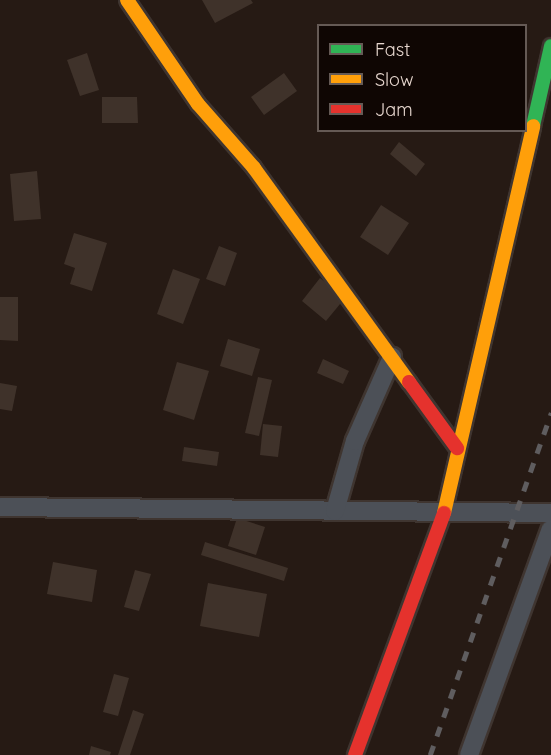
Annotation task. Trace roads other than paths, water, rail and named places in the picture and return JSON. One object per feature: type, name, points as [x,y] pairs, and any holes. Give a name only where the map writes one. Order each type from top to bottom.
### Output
[{"type":"street","points":[[127,0],[198,104],[254,168],[457,448]]},
{"type":"street","points":[[355,755],[444,513],[457,448],[551,46]]},
{"type":"street","points":[[335,511],[355,441],[392,357]]},
{"type":"street","points":[[0,507],[551,513]]},
{"type":"street","points":[[469,755],[551,529]]},
{"type":"railway","points":[[430,755],[551,413]]}]
